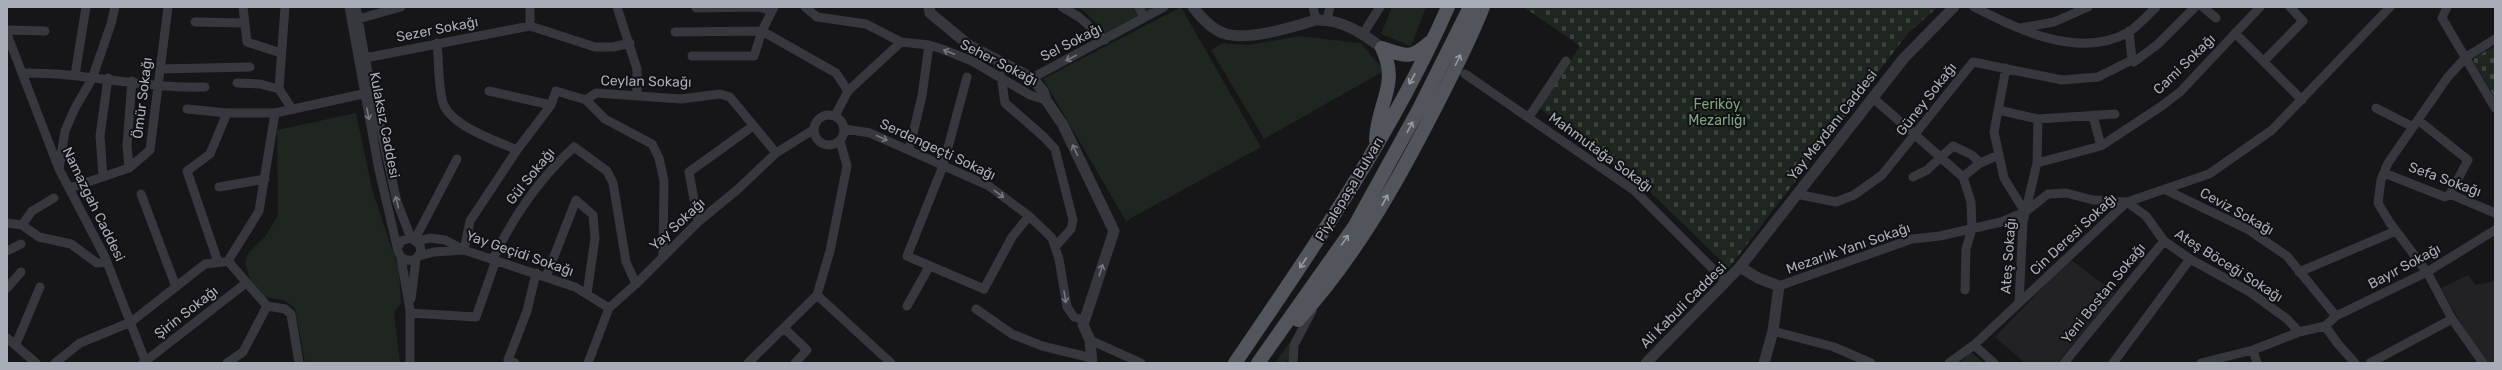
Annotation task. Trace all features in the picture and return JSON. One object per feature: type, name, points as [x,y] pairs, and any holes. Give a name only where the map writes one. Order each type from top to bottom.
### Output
[{"type":"main road","name":"Piyalepaşa Bulvarı","points":[[1235,363],[1312,251],[1376,146],[1433,40],[1448,7]]},
{"type":"main road","name":"Piyalepaşa Bulvarı","points":[[1258,363],[1354,227],[1417,114],[1480,9]]},
{"type":"main road","points":[[1266,351],[1283,336],[1321,294],[1357,247],[1383,205],[1432,113],[1480,9]]},
{"type":"main road","points":[[1382,48],[1406,57],[1416,54],[1433,40]]},
{"type":"main road","points":[[1376,146],[1376,126],[1390,85],[1388,61],[1382,48]]},
{"type":"street","points":[[75,75],[86,7]]},
{"type":"street","points":[[59,169],[65,131],[75,108],[92,79],[111,24],[115,7]]},
{"type":"street","name":"Ömür Sokağı","points":[[70,188],[129,168],[150,150],[168,7]]},
{"type":"street","points":[[243,7],[247,42],[281,53]]},
{"type":"street","points":[[285,7],[279,89],[292,109]]},
{"type":"street","name":"Kulaksız Caddesi","points":[[349,7],[368,93],[397,202],[415,239]]},
{"type":"street","name":"Kulaksız Caddesi","points":[[356,7],[365,58],[368,93],[379,170],[398,248]]},
{"type":"street","points":[[358,19],[401,7]]},
{"type":"street","points":[[530,7],[530,26]]},
{"type":"street","points":[[617,7],[630,43],[637,69],[637,96]]},
{"type":"street","name":"Seher Sokağı","points":[[805,7],[817,17],[866,24],[901,42],[929,45],[972,61],[1001,76],[1030,95],[1046,100]]},
{"type":"street","points":[[820,7],[820,17]]},
{"type":"street","points":[[928,7],[930,13],[970,46],[1032,78],[1043,91],[1046,100],[1063,125],[1114,231],[1083,325],[1090,340],[1092,360],[1042,346],[1012,334],[976,309]]},
{"type":"street","points":[[1062,7],[1080,17],[1105,40]]},
{"type":"street","points":[[1139,7],[1144,18]]},
{"type":"street","name":"Sel Sokağı","points":[[1032,78],[1164,7]]},
{"type":"street","points":[[1193,7],[1200,16],[1223,33],[1253,36],[1322,20],[1358,29],[1382,48]]},
{"type":"street","points":[[1313,7],[1322,20]]},
{"type":"street","points":[[1322,20],[1330,7]]},
{"type":"street","points":[[1363,34],[1380,7]]},
{"type":"street","name":"Yay Meydanı Caddesi","points":[[1740,267],[1904,58],[1954,7]]},
{"type":"street","points":[[1974,7],[2048,38],[2074,44],[2102,42],[2129,32],[2156,7]]},
{"type":"street","points":[[2022,28],[2054,22],[2088,7]]},
{"type":"street","points":[[2134,62],[2158,44],[2195,7]]},
{"type":"street","points":[[2203,7],[2216,18]]},
{"type":"street","name":"Cami Sokağı","points":[[2037,162],[2101,146],[2180,92],[2260,7]]},
{"type":"street","points":[[2264,61],[2303,21],[2290,7]]},
{"type":"street","name":"Cin Deresi Sokağı","points":[[1949,363],[1974,345],[2127,202],[2166,190],[2209,174],[2272,130],[2390,7]]},
{"type":"street","points":[[2447,7],[2442,18],[2495,108]]},
{"type":"street","points":[[692,56],[754,56],[762,31],[773,9],[696,8]]},
{"type":"street","points":[[195,22],[245,23]]},
{"type":"street","name":"Sezer Sokağı","points":[[365,58],[530,26],[595,47],[612,47],[630,43]]},
{"type":"street","points":[[7,30],[45,31]]},
{"type":"street","points":[[675,32],[762,31],[836,73],[848,91]]},
{"type":"street","name":"Güney Sokağı","points":[[1796,194],[1836,202],[1854,195],[1882,176],[1973,62],[2062,80],[2098,77],[2132,60],[2129,32]]},
{"type":"street","points":[[2235,33],[2302,100]]},
{"type":"street","name":"Namazgah Caddesi","points":[[7,34],[8,50],[23,72],[59,169],[107,262],[145,362]]},
{"type":"street","points":[[2483,363],[2452,319],[2427,272],[2396,231],[2378,203],[2384,173],[2388,163],[2447,78],[2466,57],[2495,39]]},
{"type":"street","points":[[836,116],[848,91],[901,42]]},
{"type":"street","points":[[437,43],[442,101],[449,112],[460,124],[516,150]]},
{"type":"street","points":[[908,150],[922,96],[929,45]]},
{"type":"street","points":[[1529,117],[1566,61]]},
{"type":"street","points":[[160,69],[250,67]]},
{"type":"street","points":[[2006,68],[1994,132],[2004,178],[2025,212]]},
{"type":"street","points":[[23,72],[75,75],[92,79],[108,78],[158,85],[205,87]]},
{"type":"street","name":"Mahmutağa Sokağı","points":[[1465,74],[1635,191],[1726,282]]},
{"type":"street","points":[[1001,76],[1005,103],[1044,137],[1055,149],[1073,220],[1071,229],[1055,247]]},
{"type":"street","points":[[103,177],[100,136],[108,78]]},
{"type":"street","points":[[967,78],[943,166],[907,256],[929,267],[984,289],[1012,237],[1029,216]]},
{"type":"street","points":[[129,168],[127,145],[132,82]]},
{"type":"street","points":[[237,83],[260,84],[279,89]]},
{"type":"street","points":[[489,91],[551,105]]},
{"type":"street","points":[[401,258],[409,261],[434,252],[464,250],[470,221],[516,150],[551,105],[556,91],[586,100],[606,119],[652,144],[659,158],[664,181],[663,255]]},
{"type":"street","points":[[187,109],[228,113],[275,113],[368,93]]},
{"type":"street","name":"Ceylan Sokağı","points":[[586,100],[596,93],[680,99],[720,94],[730,97],[776,153]]},
{"type":"street","points":[[1873,98],[1914,136],[1963,177],[1971,202],[1972,229],[1966,249],[1965,290]]},
{"type":"street","points":[[2376,108],[2415,124],[2468,160],[2450,194]]},
{"type":"street","points":[[1998,110],[2038,118],[2115,114]]},
{"type":"street","points":[[218,262],[188,171],[210,154],[228,113]]},
{"type":"street","points":[[228,261],[259,211],[275,113]]},
{"type":"street","points":[[748,363],[785,329],[818,295],[830,250],[847,166],[840,141],[845,129],[840,119],[836,116],[823,116],[815,124],[813,130],[815,136],[822,144],[831,146],[840,141]]},
{"type":"street","points":[[2093,116],[2101,146]]},
{"type":"street","points":[[2025,212],[2037,162],[2038,118]]},
{"type":"street","points":[[698,222],[689,172],[753,126]]},
{"type":"street","name":"Serdengeçti Sokağı","points":[[845,129],[870,133],[989,186],[1029,216],[1052,238],[1067,307],[1074,316],[1084,320]]},
{"type":"street","name":"Yay Sokağı","points":[[588,363],[609,308],[636,284],[663,255],[698,222],[737,190],[776,153],[813,130]]},
{"type":"street","points":[[1913,177],[1927,170],[1953,146],[1972,155],[1980,163]]},
{"type":"street","name":"Gül Sokağı","points":[[495,260],[510,224],[521,208],[562,158],[574,147],[607,171],[613,183],[624,255],[636,284]]},
{"type":"street","points":[[1963,177],[1980,163],[1999,155]]},
{"type":"street","points":[[415,239],[457,159]]},
{"type":"street","name":"Sefa Sokağı","points":[[2384,173],[2445,197],[2450,194],[2495,213]]},
{"type":"street","points":[[219,187],[265,179]]},
{"type":"street","name":"Ceviz Sokağı","points":[[2166,190],[2249,230],[2286,256],[2336,316]]},
{"type":"street","name":"Mezarlık Yanı Sokağı","points":[[1779,286],[1912,239],[1972,229],[2001,222],[2025,212],[2048,194],[2066,193],[2093,200],[2127,202]]},
{"type":"street","points":[[141,194],[176,286]]},
{"type":"street","points":[[22,225],[32,211],[54,198]]},
{"type":"street","points":[[546,277],[576,200],[593,215],[595,238],[588,294]]},
{"type":"street","name":"Ateş Böceği Sokağı","points":[[2127,202],[2146,216],[2164,240],[2190,259],[2250,292],[2287,319],[2299,332]]},
{"type":"street","name":"Ateş Sokağı","points":[[2019,302],[2025,212]]},
{"type":"street","points":[[7,223],[22,225],[38,237],[71,244],[97,263],[107,262]]},
{"type":"street","name":"Bayır Sokağı","points":[[2325,326],[2336,316],[2427,272],[2495,230]]},
{"type":"street","points":[[2299,272],[2396,231]]},
{"type":"street","name":"Yay Geçidi Sokağı","points":[[415,239],[430,238],[445,240],[464,250],[575,287],[609,308]]},
{"type":"street","points":[[412,360],[410,311],[398,248],[401,241],[415,239]]},
{"type":"street","points":[[410,311],[418,257],[421,248],[415,239]]},
{"type":"street","name":"Yeni Bostan Sokağı","points":[[2064,363],[2164,240]]},
{"type":"street","points":[[7,251],[21,244]]},
{"type":"street","points":[[2113,363],[2190,259]]},
{"type":"street","points":[[410,311],[476,317],[495,260]]},
{"type":"street","points":[[55,363],[80,343],[131,322],[205,264],[228,261]]},
{"type":"street","points":[[228,261],[267,306],[285,309],[291,314],[299,363]]},
{"type":"street","points":[[907,306],[929,267]]},
{"type":"street","points":[[1740,267],[1758,278],[1779,286],[1773,331],[1764,363]]},
{"type":"street","name":"Ali Kabuli Caddesi","points":[[1646,363],[1740,267]]},
{"type":"street","points":[[7,288],[21,272]]},
{"type":"street","points":[[510,362],[527,311],[536,273]]},
{"type":"street","name":"Şirin Sokağı","points":[[145,362],[246,283]]},
{"type":"street","points":[[16,344],[40,287]]},
{"type":"street","points":[[1292,363],[1294,345],[1321,294]]},
{"type":"street","points":[[818,295],[892,363]]},
{"type":"street","points":[[227,363],[243,352],[267,306]]},
{"type":"street","points":[[2370,363],[2452,319]]},
{"type":"street","points":[[2201,363],[2253,350],[2299,332],[2325,326],[2338,344],[2355,363]]},
{"type":"street","points":[[785,329],[807,350],[795,363]]},
{"type":"street","points":[[1773,331],[1834,347],[1871,363]]},
{"type":"street","points":[[7,338],[16,344],[36,363]]},
{"type":"street","points":[[1090,340],[1141,363]]},
{"type":"street","points":[[1974,345],[1994,363]]},
{"type":"street","points":[[2253,350],[2257,363]]},
{"type":"shaded area","points":[[2070,259],[2115,293],[2057,363],[2025,363],[1995,337]]},
{"type":"shaded area","points":[[2468,275],[2476,285],[2495,281],[2495,363],[2483,363],[2441,288]]},
{"type":"green space","points":[[1077,7],[1154,7],[1106,34],[1085,12]]},
{"type":"green space","points":[[1181,7],[1261,147],[1126,221],[1043,79]]},
{"type":"green space","points":[[1392,7],[1426,7],[1411,46],[1381,34]]},
{"type":"green space","name":"Feriköy Mezarlığı","points":[[1524,7],[1938,7],[1908,33],[1729,268],[1649,191],[1540,108],[1580,46]]},
{"type":"green space","points":[[1298,36],[1361,43],[1384,71],[1264,139],[1211,50],[1223,43],[1249,45]]},
{"type":"green space","points":[[2495,46],[2495,98],[2472,59]]},
{"type":"green space","points":[[356,113],[372,189],[399,270],[401,304],[394,312],[400,363],[305,363],[295,308],[283,300],[264,297],[252,286],[245,262],[249,252],[265,237],[278,215],[277,130]]},
{"type":"green space","points":[[1290,342],[1290,357],[1286,363],[1275,363]]},
{"type":"green space","points":[[1971,352],[1984,363],[1960,363]]}]
